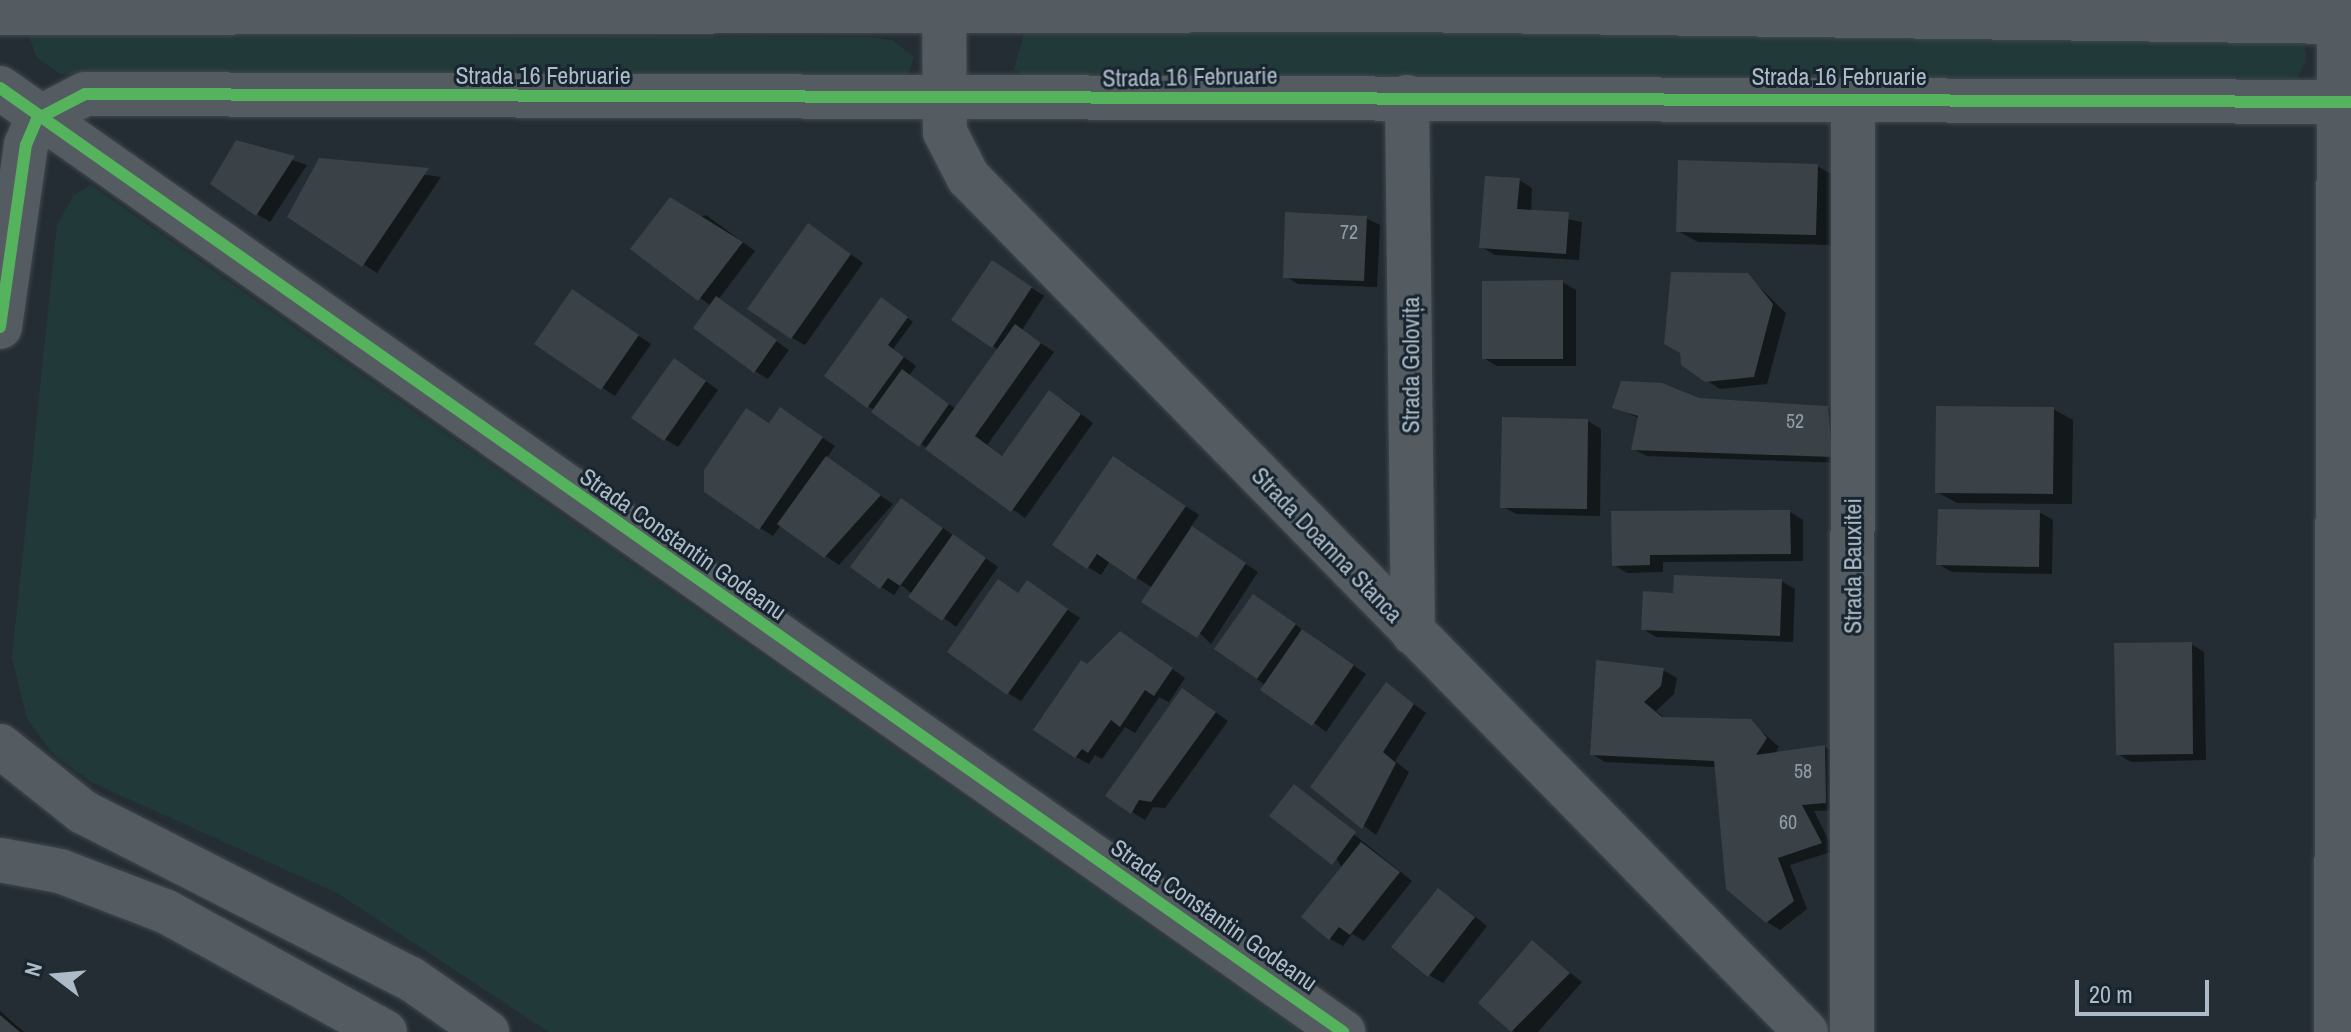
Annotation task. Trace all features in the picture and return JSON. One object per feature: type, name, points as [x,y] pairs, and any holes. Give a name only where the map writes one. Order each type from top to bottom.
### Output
[{"type":"street","points":[[0,13],[498,7],[1403,5],[2343,15],[2345,102],[2336,1032]]},
{"type":"street","name":"Strada Doamna Stanca","points":[[944,8],[945,132],[968,177],[1806,1032]]},
{"type":"street","name":"Strada Constantin Godeanu","points":[[0,88],[37,119],[1343,1032]]},
{"type":"street","name":"Strada 16 Februarie","points":[[37,119],[85,94],[944,101],[1407,97],[2345,102]]},
{"type":"street","name":"Strada Golovița","points":[[1407,97],[1413,633]]},
{"type":"street","name":"Strada Bauxitei","points":[[1852,1032],[1853,99]]},
{"type":"street","points":[[0,327],[19,178],[37,119]]},
{"type":"street","points":[[0,746],[83,812],[411,979],[487,1032]]},
{"type":"street","points":[[0,860],[60,871],[165,911],[385,1032]]},
{"type":"green space","points":[[1025,30],[2277,32],[2305,44],[2306,61],[2297,79],[2276,82],[1039,84],[1014,69]]},
{"type":"green space","points":[[28,34],[871,37],[892,40],[914,57],[907,77],[885,87],[60,74],[37,58]]},
{"type":"green space","points":[[91,185],[1300,1032],[549,1032],[339,894],[91,782],[54,755],[27,719],[12,657],[57,224],[74,195]]},
{"type":"building","points":[[236,140],[295,156],[256,216],[210,184]]},
{"type":"building","points":[[319,158],[429,168],[362,267],[287,217]]},
{"type":"building","points":[[1678,160],[1818,164],[1816,235],[1676,232]]},
{"type":"building","points":[[1485,176],[1520,178],[1517,209],[1569,212],[1566,254],[1479,248]]},
{"type":"building","points":[[670,197],[743,242],[698,301],[630,249]]},
{"type":"building","points":[[1285,212],[1367,216],[1364,281],[1283,278]]},
{"type":"building","points":[[808,223],[851,254],[791,339],[747,309]]},
{"type":"building","points":[[992,260],[1032,287],[992,348],[951,320]]},
{"type":"building","points":[[1671,272],[1748,273],[1773,304],[1754,377],[1705,382],[1681,365],[1680,353],[1664,344]]},
{"type":"building","points":[[1563,280],[1563,359],[1482,359],[1482,281]]},
{"type":"building","points":[[572,289],[639,335],[601,390],[534,344]]},
{"type":"building","points":[[716,296],[777,340],[754,373],[693,328]]},
{"type":"building","points":[[881,297],[908,317],[888,345],[904,357],[867,408],[824,376]]},
{"type":"building","points":[[1015,324],[1041,343],[975,436],[1002,456],[1049,390],[1081,414],[1011,512],[925,449]]},
{"type":"building","points":[[674,358],[706,381],[664,441],[631,418]]},
{"type":"building","points":[[902,369],[949,404],[919,447],[871,412]]},
{"type":"building","points":[[1621,381],[1662,383],[1699,398],[1828,406],[1832,457],[1631,450],[1638,416],[1612,408]]},
{"type":"building","points":[[1936,406],[2054,407],[2053,494],[1935,493]]},
{"type":"building","points":[[780,407],[823,437],[759,530],[704,492],[704,470],[746,408],[769,423]]},
{"type":"building","points":[[1502,417],[1588,419],[1587,509],[1500,508]]},
{"type":"building","points":[[826,456],[881,495],[824,558],[777,524]]},
{"type":"building","points":[[1113,456],[1186,506],[1135,580],[1097,554],[1087,569],[1052,545]]},
{"type":"building","points":[[901,498],[943,528],[900,586],[888,578],[880,589],[850,567]]},
{"type":"building","points":[[1938,509],[2040,510],[2039,567],[1936,565]]},
{"type":"building","points":[[1790,510],[1791,554],[1650,555],[1650,565],[1612,566],[1611,511]]},
{"type":"building","points":[[1192,526],[1246,563],[1197,638],[1141,602]]},
{"type":"building","points":[[953,534],[986,558],[942,621],[908,597]]},
{"type":"building","points":[[1674,575],[1782,579],[1780,636],[1641,630],[1643,591],[1673,593]]},
{"type":"building","points":[[998,579],[1018,593],[1027,580],[1068,609],[1007,695],[947,652]]},
{"type":"building","points":[[1253,594],[1296,624],[1257,679],[1214,649]]},
{"type":"building","points":[[1302,629],[1354,665],[1312,726],[1260,690]]},
{"type":"building","points":[[1120,631],[1173,668],[1154,696],[1145,690],[1120,727],[1111,720],[1088,753],[1082,749],[1075,758],[1033,730],[1081,660],[1087,664]]},
{"type":"building","points":[[2192,642],[2193,754],[2116,755],[2114,643]]},
{"type":"building","points":[[1596,660],[1664,668],[1661,686],[1644,702],[1662,717],[1751,719],[1767,738],[1756,755],[1825,745],[1826,803],[1802,805],[1822,843],[1778,858],[1794,901],[1766,923],[1726,889],[1714,761],[1590,755]]},
{"type":"building","points":[[1386,682],[1414,704],[1383,752],[1396,763],[1362,829],[1310,787]]},
{"type":"building","points":[[1182,688],[1216,712],[1151,802],[1139,800],[1131,814],[1105,796]]},
{"type":"building","points":[[1294,784],[1356,832],[1332,865],[1269,816]]},
{"type":"building","points":[[1361,842],[1400,872],[1350,935],[1339,927],[1329,940],[1301,917]]},
{"type":"building","points":[[1438,888],[1475,917],[1428,977],[1391,947]]},
{"type":"building","points":[[1532,940],[1570,973],[1511,1032],[1478,1003]]},
{"type":"building","points":[[0,1015],[20,1032],[0,1032]]},
{"type":"cycle path","points":[[0,88],[1343,1032]]},
{"type":"cycle path","points":[[0,327],[26,145],[37,119],[85,94],[2351,102]]}]
